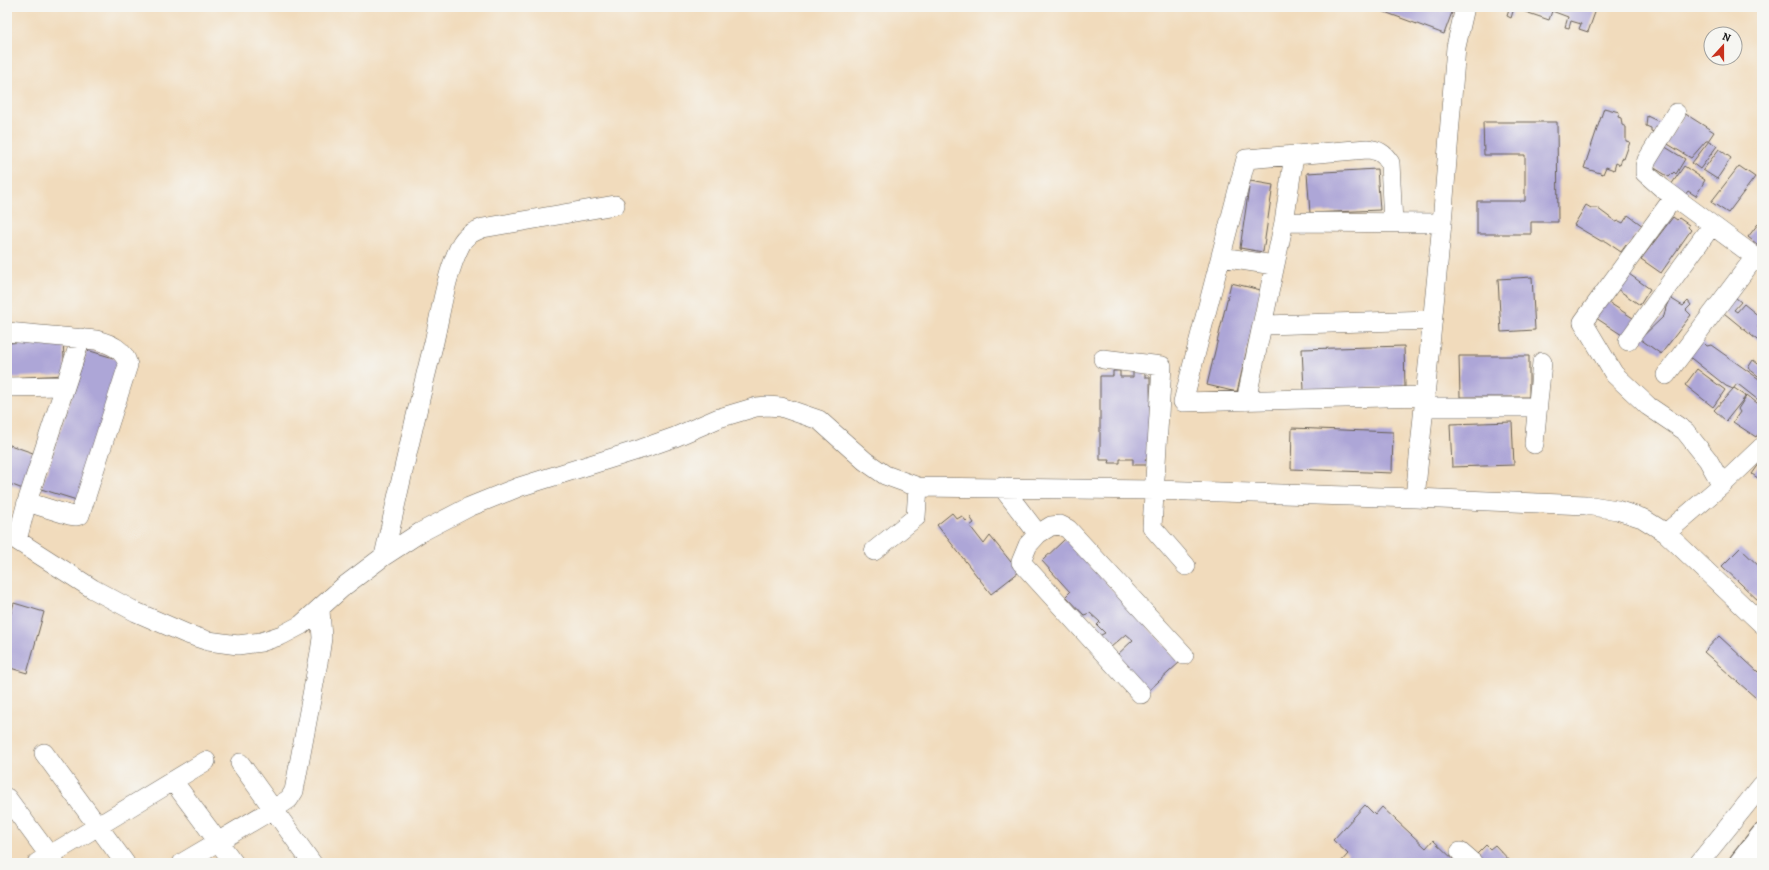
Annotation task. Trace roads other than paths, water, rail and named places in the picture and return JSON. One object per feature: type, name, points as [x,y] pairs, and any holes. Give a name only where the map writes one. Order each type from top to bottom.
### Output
[{"type":"main road","points":[[1740,863],[1762,835]]},
{"type":"street","points":[[1415,498],[1442,224],[1456,47],[1465,7]]},
{"type":"street","points":[[1666,375],[1759,259],[1674,198],[1650,179],[1645,173],[1645,166],[1676,113]]},
{"type":"street","points":[[1393,223],[1390,163],[1385,155],[1377,150],[1366,149],[1246,159],[1184,402],[1424,402],[1537,408]]},
{"type":"street","points":[[1246,401],[1284,222],[1294,155]]},
{"type":"street","points":[[1674,198],[1583,322],[1614,374],[1648,406],[1686,431],[1708,460],[1722,485]]},
{"type":"street","points":[[384,556],[417,410],[454,261],[465,237],[472,232],[483,228],[615,204]]},
{"type":"street","points":[[1284,222],[1442,224]]},
{"type":"street","points":[[1628,341],[1712,225]]},
{"type":"street","points":[[1221,257],[1274,265]]},
{"type":"street","points":[[1262,324],[1432,320]]},
{"type":"street","points":[[7,332],[81,338],[107,343],[121,350],[126,357],[128,365],[80,514],[76,516],[27,502]]},
{"type":"street","points":[[81,338],[27,502],[12,537],[93,589],[136,612],[187,634],[208,641],[238,645],[261,642],[282,635],[301,625],[320,610],[343,587],[384,556],[421,532],[469,506],[518,487],[675,437],[719,418],[767,406],[793,411],[819,420],[865,461],[885,475],[918,487],[1155,490],[1415,498],[1586,505],[1617,510],[1642,518],[1666,533],[1762,624]]},
{"type":"street","points":[[1103,359],[1162,366],[1152,527],[1186,566]]},
{"type":"street","points":[[1534,444],[1542,362]]},
{"type":"street","points":[[7,387],[65,386]]},
{"type":"street","points":[[1666,533],[1722,485],[1762,447]]},
{"type":"street","points":[[874,551],[916,517],[918,487]]},
{"type":"street","points":[[1002,487],[1038,534]]},
{"type":"street","points":[[1141,694],[1021,562],[1028,545],[1038,534],[1051,526],[1060,525],[1068,529],[1184,655]]},
{"type":"street","points":[[182,863],[273,810],[289,799],[294,791],[320,652],[320,610]]},
{"type":"street","points":[[44,753],[125,863]]},
{"type":"street","points":[[7,798],[47,860],[98,826],[206,761]]},
{"type":"street","points":[[240,763],[312,863]]},
{"type":"street","points":[[173,781],[234,863]]},
{"type":"street","points":[[1699,863],[1762,785]]}]
